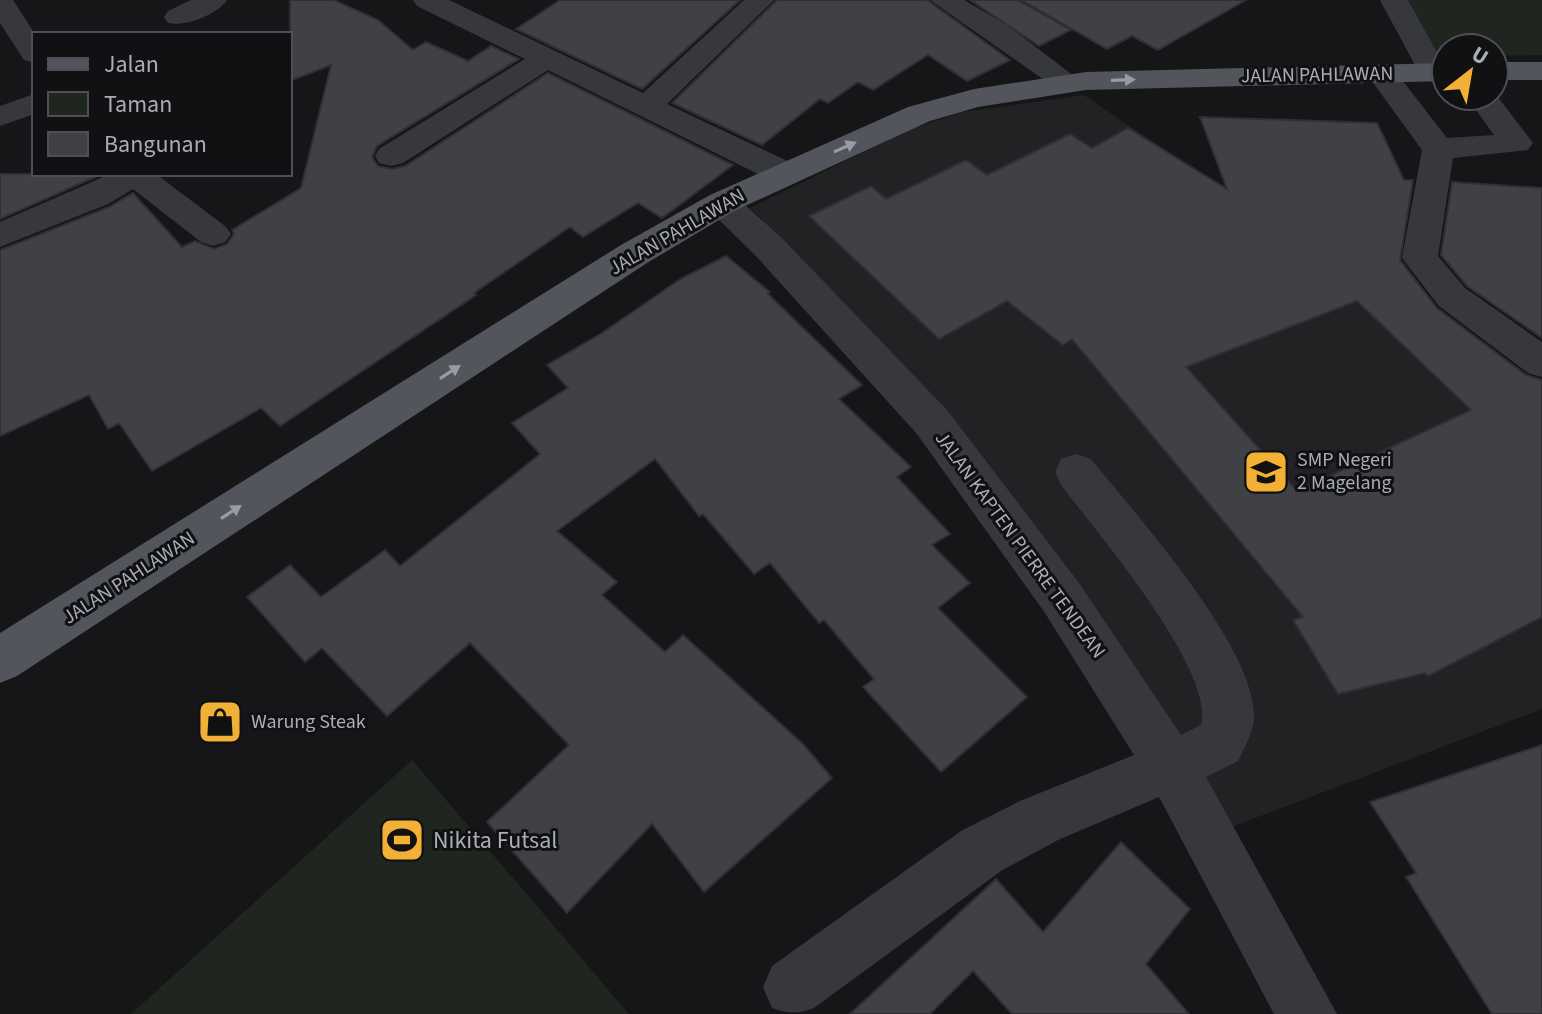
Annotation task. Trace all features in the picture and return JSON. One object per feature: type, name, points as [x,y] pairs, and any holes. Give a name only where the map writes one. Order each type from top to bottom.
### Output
[{"type":"main road","points":[[1510,71],[1542,71]]},
{"type":"main road","name":"JALAN PAHLAWAN","points":[[0,660],[634,254],[722,203],[919,114],[974,98],[1068,83],[1430,72]]},
{"type":"street","points":[[178,17],[213,0]]},
{"type":"street","points":[[427,0],[474,8],[547,58],[786,174]]},
{"type":"street","points":[[645,108],[760,0]]},
{"type":"street","points":[[944,0],[997,31],[1068,83]]},
{"type":"street","points":[[1394,0],[1430,56]]},
{"type":"street","points":[[0,1],[32,51]]},
{"type":"street","points":[[391,156],[547,58]]},
{"type":"street","points":[[1381,73],[1438,149],[1420,258],[1452,297],[1542,362]]},
{"type":"street","points":[[0,117],[32,104]]},
{"type":"street","points":[[1496,112],[1530,150]]},
{"type":"street","points":[[1438,149],[1530,150]]},
{"type":"street","points":[[0,235],[96,196],[131,176]]},
{"type":"street","points":[[138,176],[213,234]]},
{"type":"street","name":"JALAN KAPTEN PIERRE TENDEAN","points":[[722,203],[769,247],[932,422],[1062,598],[1172,768],[1307,1014]]},
{"type":"street","points":[[793,987],[980,851],[1054,813],[1172,768],[1220,743],[1229,717],[1225,691],[1205,644],[1076,472]]},
{"type":"shaded area","name":"SMP Negeri 2 Magelang","points":[[1084,95],[1263,217],[1542,418],[1542,709],[1221,831],[844,305],[750,208],[909,130],[962,112]]},
{"type":"green space","points":[[1409,0],[1542,0],[1542,55],[1510,56],[1510,32],[1430,32],[1430,50]]},
{"type":"green space","name":"Nikita Futsal","points":[[412,760],[629,1014],[131,1014]]},
{"type":"building","points":[[290,0],[334,0],[378,20],[413,50],[426,42],[468,61],[491,46],[519,59],[377,146],[372,157],[378,166],[392,169],[405,166],[548,73],[733,165],[662,218],[638,203],[583,237],[570,227],[474,293],[476,295],[280,426],[261,408],[152,471],[119,423],[108,429],[89,395],[0,436],[0,250],[109,207],[133,193],[182,247],[195,241],[214,249],[227,244],[234,234],[232,230],[301,188],[331,65],[292,80]]},
{"type":"building","points":[[560,0],[740,0],[642,89],[516,29]]},
{"type":"building","points":[[777,0],[927,0],[1010,60],[967,81],[928,55],[873,90],[858,82],[828,103],[820,99],[762,145],[672,103]]},
{"type":"building","points":[[970,0],[1017,0],[1071,30],[1039,46]]},
{"type":"building","points":[[1021,0],[1246,0],[1158,50],[1132,36],[1107,49]]},
{"type":"building","points":[[1200,117],[1377,123],[1404,180],[1413,180],[1400,260],[1437,308],[1526,375],[1542,380],[1542,617],[1428,676],[1425,673],[1338,694],[1293,620],[1303,617],[1072,339],[1063,345],[1007,301],[939,339],[809,216],[871,186],[886,199],[966,160],[987,175],[1070,134],[1092,148],[1128,128],[1227,189]],"holes":[[[1357,301],[1471,410],[1297,491],[1186,367]]]},
{"type":"building","points":[[0,174],[97,176],[0,219]]},
{"type":"building","points":[[1452,182],[1542,188],[1542,338],[1467,286],[1441,255]]},
{"type":"building","points":[[726,256],[770,292],[768,294],[862,385],[839,399],[911,467],[897,477],[950,534],[932,545],[970,583],[938,608],[1027,697],[941,772],[863,687],[874,679],[824,620],[819,623],[770,563],[754,574],[703,514],[699,516],[655,459],[557,531],[617,582],[602,595],[665,652],[683,635],[803,744],[832,778],[704,892],[652,824],[567,913],[487,822],[569,745],[470,643],[387,716],[322,648],[305,662],[247,597],[290,565],[321,597],[385,550],[400,566],[540,454],[512,423],[568,388],[547,365],[602,333],[682,278]]},
{"type":"building","points":[[1542,745],[1542,1014],[1492,1014],[1406,877],[1416,873],[1370,802]]},
{"type":"building","points":[[1121,842],[1190,909],[1146,964],[1189,1014],[1012,1014],[973,971],[930,1014],[850,1014],[996,879],[1043,932]]},
{"type":"place","name":"SMP Negeri 2 Magelang","points":[[1266,472]]},
{"type":"place","name":"Warung Steak","points":[[220,722]]},
{"type":"place","name":"Nikita Futsal","points":[[402,840]]}]
